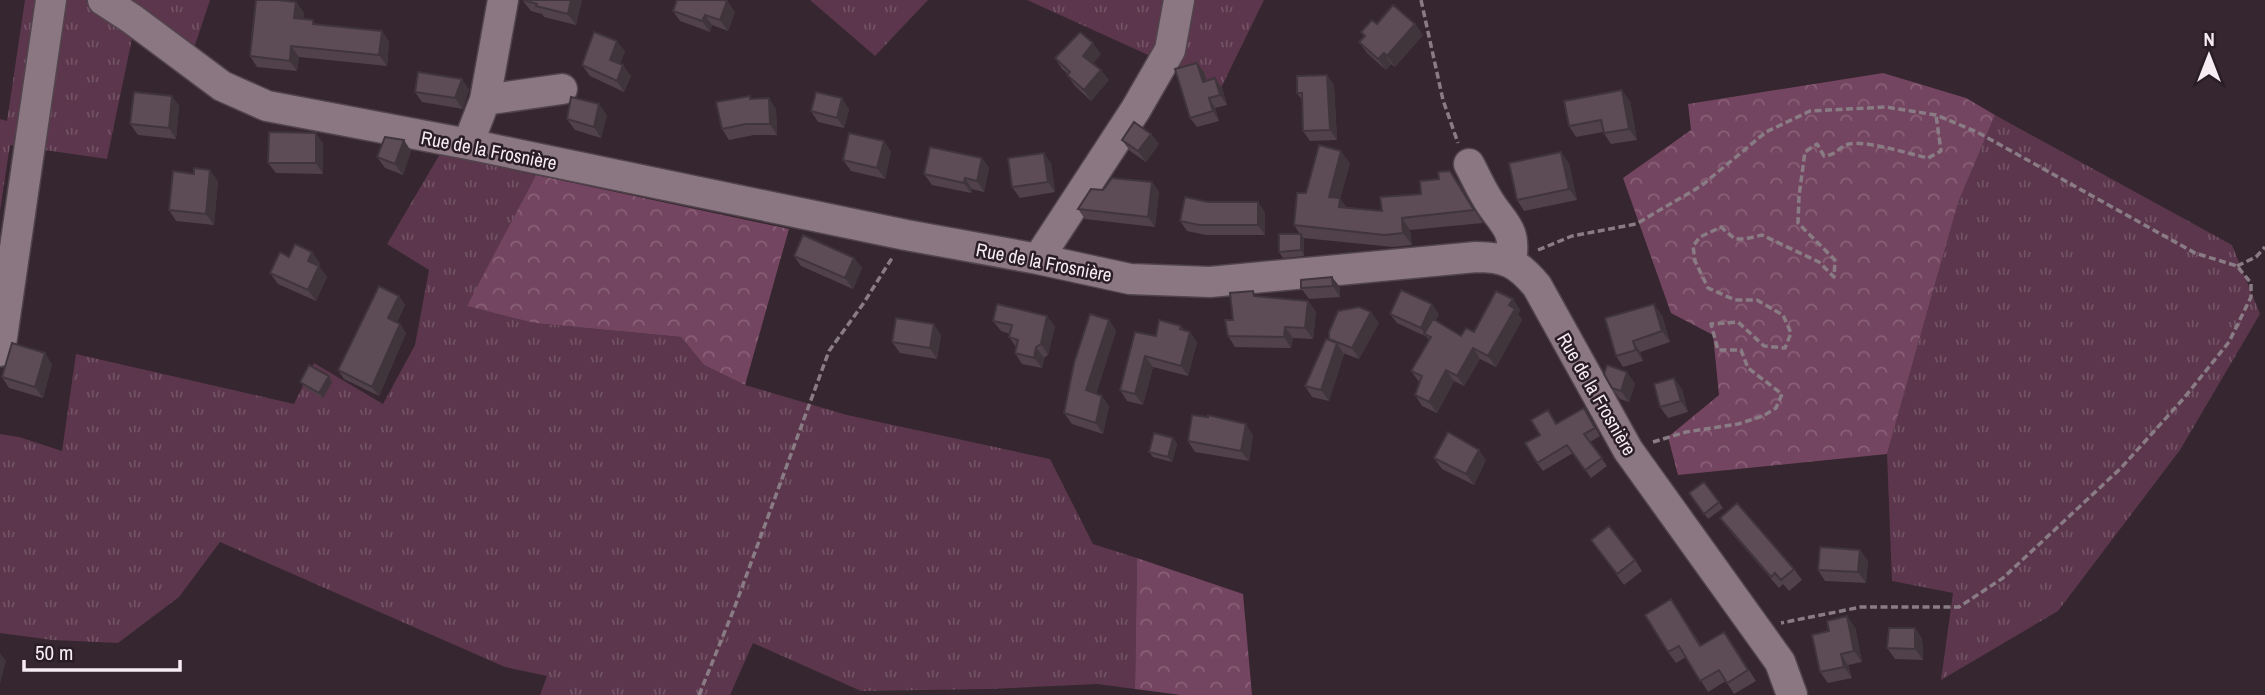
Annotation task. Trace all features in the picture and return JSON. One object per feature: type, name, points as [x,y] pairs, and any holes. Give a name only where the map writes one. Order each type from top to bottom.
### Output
[{"type":"street","points":[[0,351],[51,0]]},
{"type":"street","name":"Rue de la Frosnière","points":[[103,0],[222,86],[267,106],[468,144],[1130,279],[1210,282],[1476,257],[1511,261],[1536,286],[1628,450],[1780,662],[1792,695]]},
{"type":"street","points":[[468,144],[485,100],[503,0]]},
{"type":"street","points":[[1038,259],[1136,108],[1170,50],[1179,0]]},
{"type":"street","points":[[485,100],[562,89]]},
{"type":"street","points":[[1469,164],[1487,200],[1507,226],[1514,244],[1511,261]]},
{"type":"path","points":[[1421,0],[1443,100],[1454,135],[1469,164]]},
{"type":"path","points":[[1511,261],[1572,236],[1636,224],[1701,186],[1766,132],[1810,111],[1886,107],[1936,115],[1977,132],[2195,253],[2237,266],[2251,283],[2250,297],[2230,342],[2122,468],[2003,578],[1959,607],[1861,607],[1793,620],[1759,630]]},
{"type":"path","points":[[1628,450],[1686,432],[1738,424],[1763,416],[1776,408],[1782,394],[1748,368],[1741,350],[1718,350],[1711,324],[1738,322],[1764,346],[1785,348],[1791,333],[1783,315],[1758,300],[1734,300],[1708,288],[1695,261],[1693,246],[1700,237],[1721,227],[1735,239],[1745,240],[1762,235],[1819,262],[1835,277],[1835,260],[1798,223],[1805,152],[1817,144],[1824,156],[1833,155],[1849,144],[1928,158],[1941,151],[1936,115]]},
{"type":"path","points":[[699,695],[734,609],[829,351],[863,304],[906,235]]},
{"type":"path","points":[[2237,266],[2256,257],[2265,247]]},
{"type":"green space","points":[[25,0],[210,0],[193,51],[139,5],[107,159],[10,145],[0,211],[0,119],[7,121]]},
{"type":"green space","points":[[810,0],[928,0],[875,56]]},
{"type":"green space","points":[[1027,0],[1264,0],[1221,88]]},
{"type":"green space","points":[[1883,73],[1966,98],[1995,115],[1958,203],[1887,454],[1678,475],[1668,437],[1719,395],[1713,335],[1671,313],[1623,178],[1691,130],[1688,104]]},
{"type":"green space","points":[[1995,115],[2232,245],[2260,314],[2180,450],[2058,611],[1941,680],[1953,593],[1892,581],[1887,454],[1958,203]]},
{"type":"green space","points":[[440,154],[536,175],[468,306],[534,323],[681,337],[704,365],[745,385],[847,415],[1050,459],[1093,544],[1137,558],[1135,689],[1097,684],[861,691],[753,643],[730,695],[540,695],[547,676],[505,667],[220,542],[179,597],[118,643],[52,640],[0,633],[0,434],[19,437],[62,451],[76,354],[294,404],[314,363],[383,404],[415,345],[429,270],[387,244]]},
{"type":"green space","points":[[536,175],[789,229],[745,385],[704,365],[681,337],[534,323],[467,306]]},
{"type":"green space","points":[[1137,558],[1243,594],[1252,695],[1181,695],[1135,689]]},
{"type":"building","points":[[256,0],[296,2],[294,18],[313,20],[313,24],[382,31],[379,55],[291,46],[290,61],[250,56]]},
{"type":"building","points":[[523,0],[571,0],[568,14]]},
{"type":"building","points":[[677,0],[727,1],[720,20],[705,15],[702,21],[673,11]]},
{"type":"building","points":[[1393,5],[1415,24],[1387,56],[1384,53],[1378,59],[1359,42],[1365,36],[1361,32],[1372,20],[1377,24]]},
{"type":"building","points":[[594,32],[617,41],[610,60],[623,65],[617,81],[582,65]]},
{"type":"building","points":[[1080,32],[1093,43],[1083,56],[1101,70],[1084,90],[1067,75],[1070,72],[1055,58]]},
{"type":"building","points":[[1197,63],[1203,82],[1215,78],[1220,95],[1209,98],[1213,111],[1190,118],[1175,69]]},
{"type":"building","points":[[418,72],[462,79],[455,98],[415,92]]},
{"type":"building","points":[[1327,75],[1330,130],[1303,131],[1302,93],[1297,93],[1297,76]]},
{"type":"building","points":[[1622,90],[1629,129],[1604,133],[1601,120],[1569,126],[1564,101]]},
{"type":"building","points":[[134,92],[172,96],[169,128],[130,124]]},
{"type":"building","points":[[816,92],[842,98],[837,118],[811,111]]},
{"type":"building","points":[[750,96],[750,99],[769,98],[770,124],[746,124],[722,129],[716,102]]},
{"type":"building","points":[[571,97],[599,104],[594,127],[567,119]]},
{"type":"building","points":[[1134,122],[1151,134],[1138,151],[1122,140]]},
{"type":"building","points":[[269,132],[316,133],[316,163],[268,163]]},
{"type":"building","points":[[849,133],[884,141],[877,168],[843,160]]},
{"type":"building","points":[[385,137],[404,140],[395,164],[377,157]]},
{"type":"building","points":[[1319,145],[1341,151],[1329,197],[1340,198],[1339,207],[1382,211],[1380,197],[1421,194],[1420,181],[1439,179],[1438,172],[1450,171],[1474,210],[1402,218],[1403,233],[1384,235],[1294,225],[1297,193],[1306,193]]},
{"type":"building","points":[[930,147],[982,158],[977,181],[965,178],[964,183],[924,174]]},
{"type":"building","points":[[1561,152],[1569,189],[1517,200],[1509,163]]},
{"type":"building","points":[[1044,153],[1048,182],[1012,187],[1008,158]]},
{"type":"building","points":[[194,168],[210,170],[206,214],[169,210],[173,171],[194,174]]},
{"type":"building","points":[[1112,178],[1152,182],[1148,217],[1078,209],[1091,189],[1103,190]]},
{"type":"building","points":[[1185,197],[1208,202],[1258,202],[1258,225],[1199,225],[1180,221]]},
{"type":"building","points":[[1279,234],[1301,234],[1301,250],[1279,252]]},
{"type":"building","points":[[803,235],[854,258],[845,278],[794,256]]},
{"type":"building","points":[[295,244],[312,252],[308,261],[319,266],[308,290],[270,273],[280,252],[289,257]]},
{"type":"building","points":[[1332,277],[1333,286],[1301,288],[1301,280]]},
{"type":"building","points":[[379,286],[399,296],[388,318],[400,324],[372,387],[338,370]]},
{"type":"building","points":[[1401,290],[1432,304],[1421,328],[1390,314]]},
{"type":"building","points":[[1253,291],[1254,296],[1308,301],[1305,328],[1285,327],[1284,337],[1228,336],[1225,320],[1233,320],[1230,293]]},
{"type":"building","points":[[1496,291],[1513,299],[1509,305],[1515,309],[1488,356],[1473,348],[1457,376],[1446,370],[1429,402],[1415,395],[1422,376],[1411,371],[1431,337],[1424,334],[1433,319],[1461,336],[1466,328],[1474,332]]},
{"type":"building","points":[[997,304],[1047,316],[1041,344],[1036,347],[1034,358],[1015,353],[1018,340],[1009,337],[1012,325],[993,321]]},
{"type":"building","points":[[1654,304],[1662,331],[1633,341],[1636,350],[1616,356],[1605,318]]},
{"type":"building","points":[[1359,307],[1371,312],[1352,348],[1329,339],[1329,332],[1338,311]]},
{"type":"building","points":[[1090,314],[1109,320],[1086,390],[1102,396],[1096,423],[1064,413],[1074,363]]},
{"type":"building","points":[[896,318],[934,324],[930,348],[892,342]]},
{"type":"building","points":[[1159,320],[1181,326],[1180,329],[1190,332],[1181,366],[1145,356],[1135,394],[1120,390],[1135,332],[1156,336]]},
{"type":"building","points":[[1326,339],[1337,343],[1321,390],[1305,386]]},
{"type":"building","points":[[12,343],[45,353],[35,387],[2,377]]},
{"type":"building","points":[[309,365],[329,376],[319,393],[300,382]]},
{"type":"building","points":[[1607,365],[1627,372],[1621,391],[1612,388],[1604,374]]},
{"type":"building","points":[[1674,378],[1681,401],[1660,407],[1654,384]]},
{"type":"building","points":[[1584,408],[1595,428],[1584,434],[1602,458],[1585,470],[1567,445],[1537,463],[1525,443],[1540,435],[1531,420],[1548,410],[1556,424]]},
{"type":"building","points":[[1192,415],[1208,415],[1246,424],[1241,451],[1188,441]]},
{"type":"building","points":[[1448,432],[1479,450],[1466,474],[1434,458]]},
{"type":"building","points":[[1154,433],[1173,438],[1168,457],[1149,452]]},
{"type":"building","points":[[1704,482],[1719,502],[1704,514],[1689,493]]},
{"type":"building","points":[[1737,503],[1794,569],[1781,580],[1775,573],[1771,577],[1720,518]]},
{"type":"building","points":[[1609,526],[1635,560],[1617,574],[1591,540]]},
{"type":"building","points":[[1820,547],[1860,550],[1858,572],[1818,570]]},
{"type":"building","points":[[1671,599],[1700,646],[1724,632],[1748,670],[1727,683],[1719,670],[1700,681],[1679,646],[1668,652],[1645,615]]},
{"type":"building","points":[[1847,616],[1854,651],[1841,654],[1844,667],[1820,672],[1812,635],[1829,631],[1827,621]]},
{"type":"building","points":[[1889,628],[1915,628],[1915,649],[1887,648]]}]
